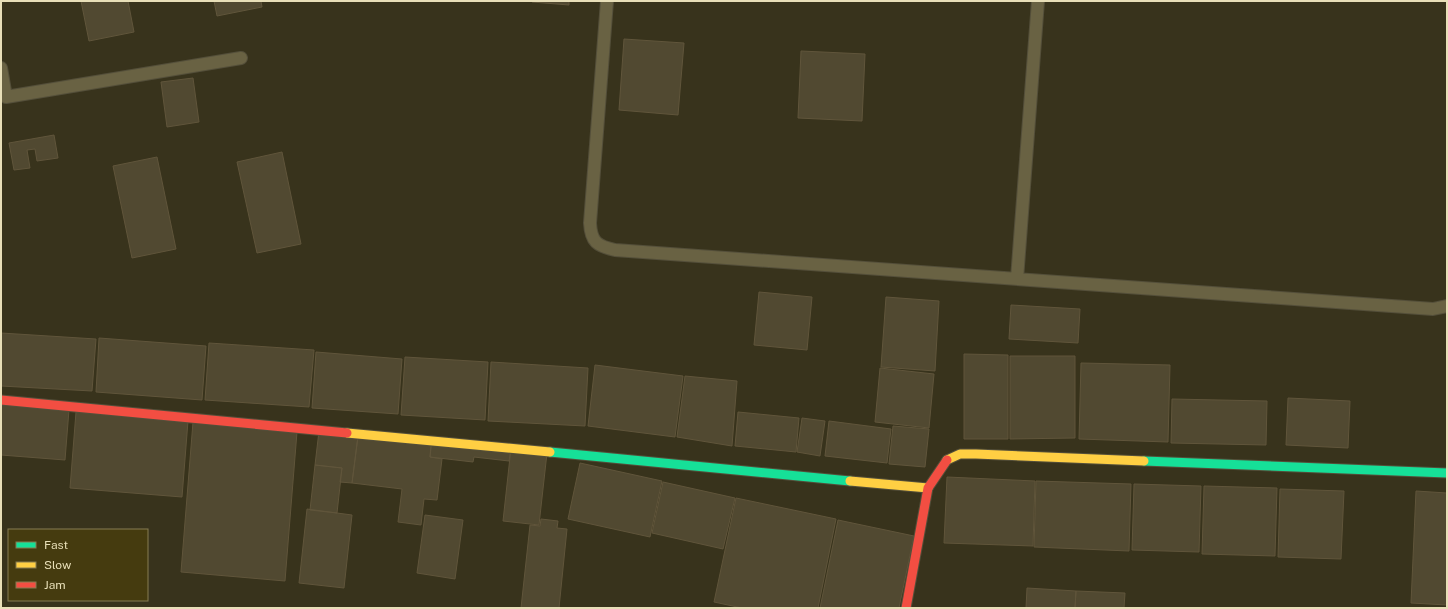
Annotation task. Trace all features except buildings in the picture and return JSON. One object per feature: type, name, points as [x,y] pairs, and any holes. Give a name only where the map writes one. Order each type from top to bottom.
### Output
[{"type":"street","points":[[1,400],[928,488]]},
{"type":"street","points":[[906,608],[928,488],[946,461],[960,454],[1447,473]]},
{"type":"lane","points":[[607,1],[590,223],[591,234],[595,242],[603,247],[615,250],[1433,309],[1447,306]]},
{"type":"lane","points":[[1017,279],[1038,1]]},
{"type":"lane","points":[[1,68],[3,97],[241,58]]},
{"type":"traffic: fast","points":[[550,452],[850,481]]},
{"type":"traffic: fast","points":[[1144,461],[1447,473]]},
{"type":"traffic: slow","points":[[347,433],[550,452]]},
{"type":"traffic: slow","points":[[947,460],[960,454],[976,454],[1144,461]]},
{"type":"traffic: slow","points":[[850,481],[928,488]]},
{"type":"traffic: jam","points":[[1,400],[347,433]]},
{"type":"traffic: jam","points":[[906,608],[928,488],[947,460]]}]
